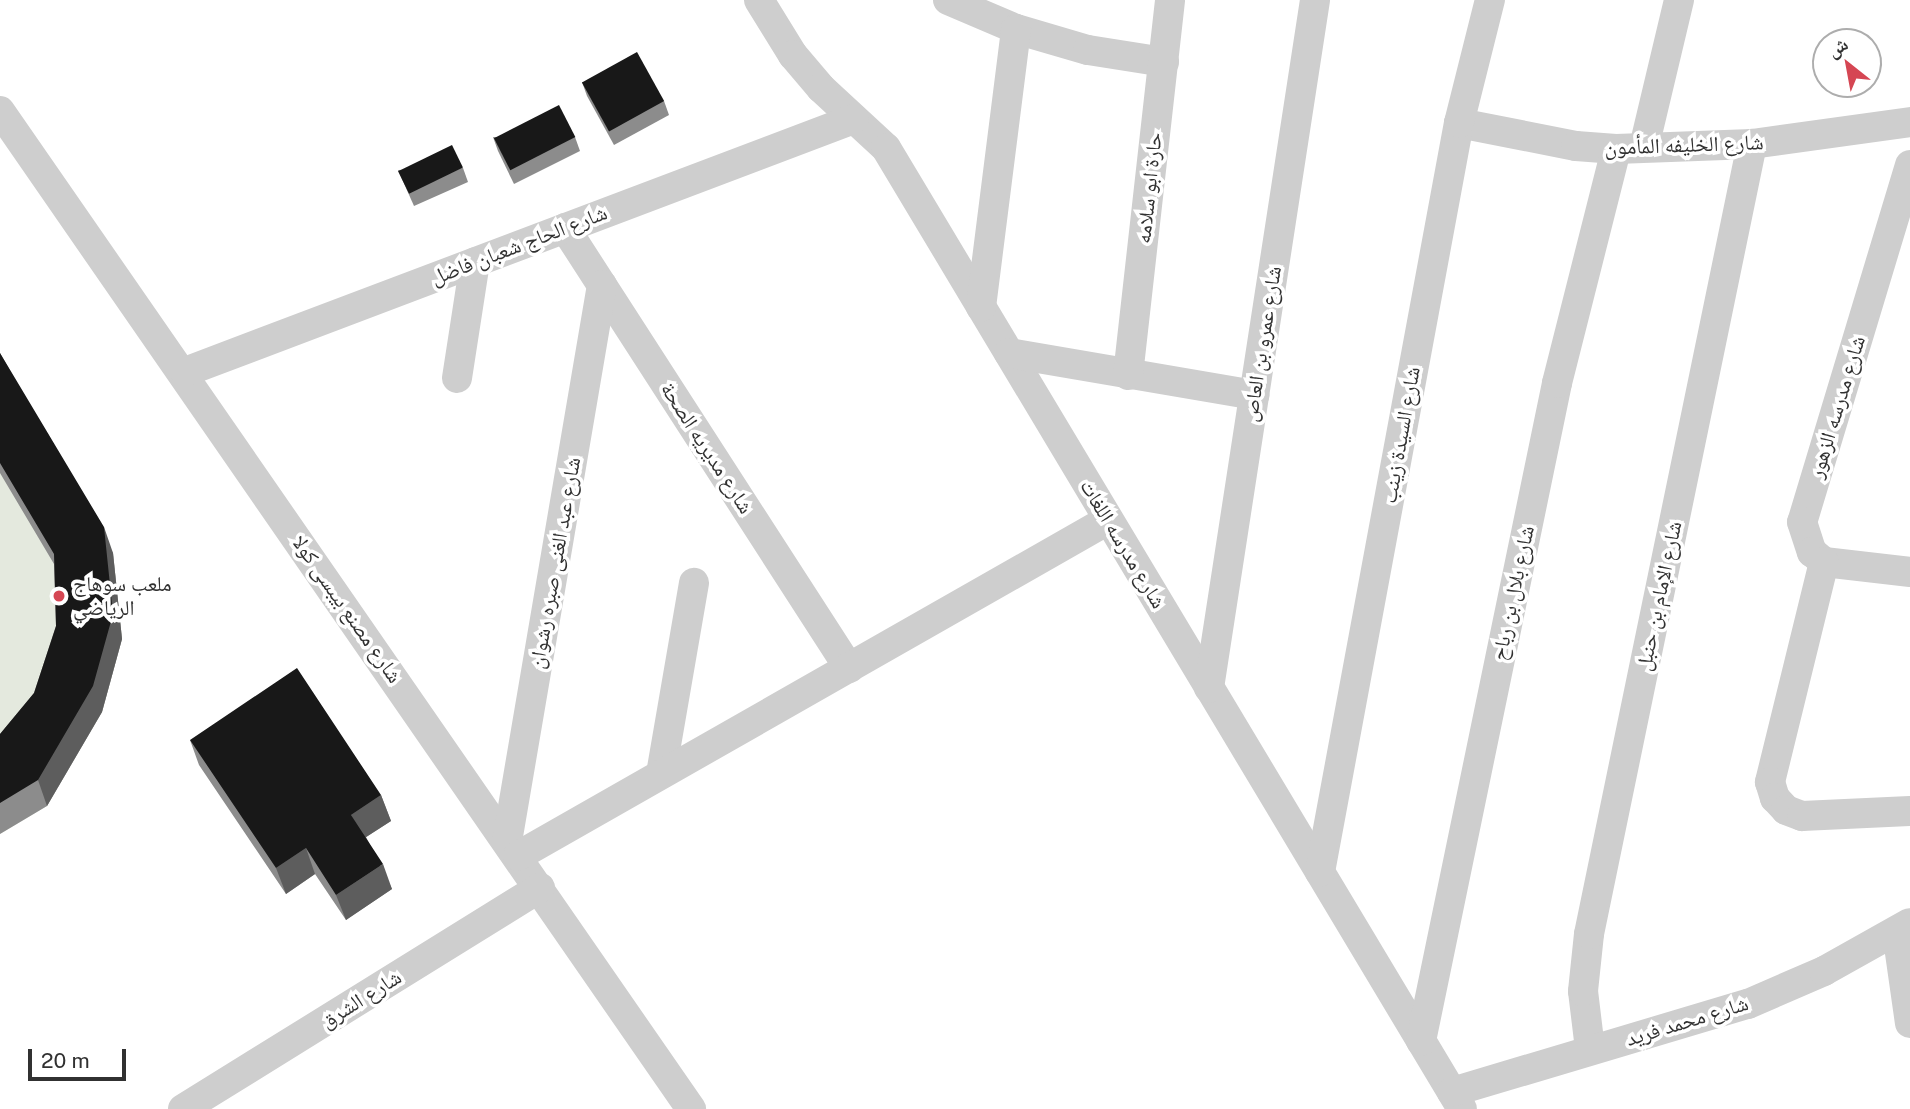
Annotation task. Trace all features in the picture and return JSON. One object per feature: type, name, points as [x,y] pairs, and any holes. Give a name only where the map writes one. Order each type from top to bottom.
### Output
[{"type":"street","points":[[948,0],[1016,29],[1088,50],[1164,62]]},
{"type":"street","name":"حارة ابو سلامه","points":[[1128,375],[1170,0]]},
{"type":"street","name":"شارع عمرو بن العاص","points":[[1209,688],[1315,0]]},
{"type":"street","name":"شارع السيدة زينب","points":[[1320,872],[1459,123],[1490,0]]},
{"type":"street","name":"شارع بلال بن رباح","points":[[1421,1041],[1558,383],[1630,148],[1679,0]]},
{"type":"street","name":"شارع مدرسه اللغات","points":[[771,5],[793,55],[886,148],[1457,1101]]},
{"type":"street","points":[[981,307],[1016,29]]},
{"type":"street","name":"شارع مصنع بيبسى كولا","points":[[0,111],[184,372],[691,1109]]},
{"type":"street","name":"شارع الحاج شعبان فاضل","points":[[184,372],[854,118]]},
{"type":"street","name":"شارع الخليفه المأمون","points":[[1459,123],[1576,146],[1630,148],[1752,144],[1910,122]]},
{"type":"street","name":"شارع الإمام بن حنبل","points":[[1590,1049],[1583,991],[1589,934],[1752,144]]},
{"type":"street","name":"شارع مدرسه الزهور","points":[[1824,562],[1812,552],[1802,522],[1910,165]]},
{"type":"street","name":"شارع مديريه الصحة","points":[[565,228],[849,668]]},
{"type":"street","points":[[457,377],[475,262]]},
{"type":"street","name":"شارع عبد الغنى صبره رشوان","points":[[513,849],[602,285]]},
{"type":"street","points":[[1009,353],[1254,395]]},
{"type":"street","points":[[513,849],[661,774],[1108,520]]},
{"type":"street","points":[[1910,572],[1824,562],[1770,782],[1775,798],[1786,810],[1802,816],[1910,811]]},
{"type":"street","points":[[661,774],[694,583]]},
{"type":"street","name":"شارع الشرق","points":[[183,1109],[540,888]]},
{"type":"street","points":[[1904,928],[1910,1023]]},
{"type":"street","name":"شارع محمد فريد","points":[[1457,1101],[1590,1049],[1748,1004],[1904,928]]},
{"type":"shaded area","name":"ملعب سوهاج الرياضي","points":[[0,363],[113,553],[122,639],[102,712],[47,806],[0,834]]},
{"type":"building","points":[[637,52],[664,101],[609,132],[582,83]]},
{"type":"building","points":[[559,105],[575,137],[510,170],[494,138]]},
{"type":"building","points":[[452,145],[463,167],[409,194],[398,171]]},
{"type":"building","points":[[0,353],[104,527],[113,614],[93,686],[38,780],[0,803],[0,734],[34,693],[56,626],[54,554],[0,463]]},
{"type":"building","points":[[297,668],[381,795],[351,815],[383,864],[336,895],[306,848],[276,868],[190,740]]},
{"type":"place","name":"ملعب سوهاج الرياضي","points":[[59,596]]}]
